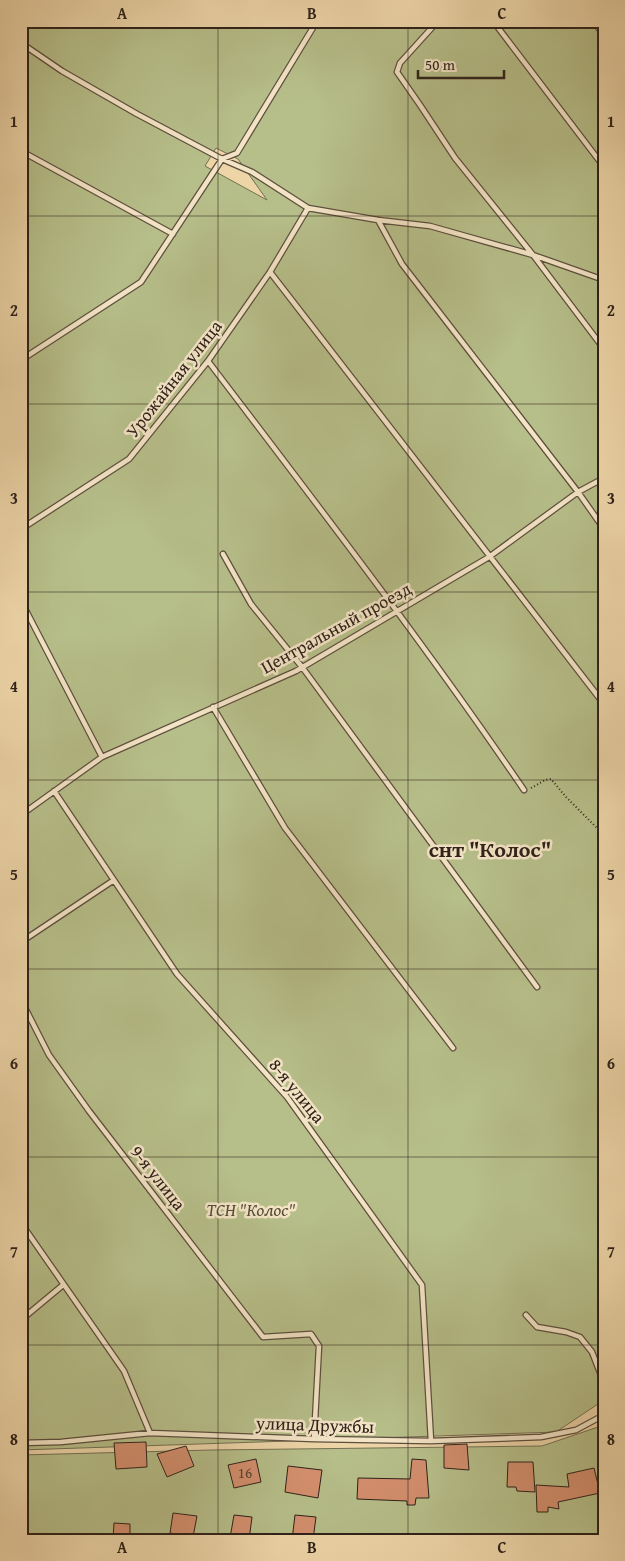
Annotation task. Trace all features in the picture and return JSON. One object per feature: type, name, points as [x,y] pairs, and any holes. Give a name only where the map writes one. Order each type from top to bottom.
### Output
[{"type":"street","points":[[596,21],[604,32]]},
{"type":"lane","points":[[191,21],[193,23],[195,21]]},
{"type":"lane","points":[[21,360],[141,282],[222,159],[238,153],[318,21]]},
{"type":"lane","points":[[438,21],[400,63],[397,72],[454,158],[533,255],[604,349]]},
{"type":"lane","points":[[493,21],[604,167]]},
{"type":"lane","points":[[21,43],[78,81],[222,159],[252,172],[308,208],[378,220],[430,226],[533,255],[604,280]]},
{"type":"lane","points":[[21,150],[173,234]]},
{"type":"lane","name":"Урожайная улица","points":[[21,529],[129,459],[208,361],[270,272],[308,208]]},
{"type":"lane","points":[[378,220],[402,264],[604,528]]},
{"type":"lane","points":[[270,272],[604,704]]},
{"type":"lane","points":[[208,361],[397,611],[486,733],[524,790]]},
{"type":"lane","name":"Центральный проезд","points":[[21,815],[102,756],[302,667],[489,556],[578,492],[604,478]]},
{"type":"lane","points":[[223,554],[251,604],[302,667],[537,987]]},
{"type":"lane","points":[[21,601],[102,756]]},
{"type":"lane","points":[[214,707],[285,828],[453,1048]]},
{"type":"lane","name":"8-я улица","points":[[54,791],[178,974],[286,1096],[422,1284],[431,1441]]},
{"type":"lane","points":[[21,942],[114,880]]},
{"type":"lane","name":"9-я улица","points":[[21,1000],[50,1054],[89,1112],[262,1337],[311,1334],[319,1346],[314,1439]]},
{"type":"lane","points":[[21,1223],[124,1371],[150,1433]]},
{"type":"lane","points":[[21,1320],[64,1285]]},
{"type":"lane","points":[[526,1315],[537,1327],[566,1332],[580,1337],[592,1352],[604,1383]]},
{"type":"lane","name":"улица Дружбы","points":[[21,1443],[61,1442],[150,1433],[431,1441],[542,1438],[576,1430],[604,1415]]},
{"type":"path","points":[[524,790],[529,790],[545,780],[551,779],[604,836]]},
{"type":"green space","name":"ТСН \"Колос\"","points":[[21,21],[591,21],[604,39],[604,1400],[556,1432],[21,1450]],"holes":[[[216,148],[238,159],[267,200],[205,166]]]},
{"type":"green space","points":[[604,1425],[604,1540],[21,1540],[21,1455],[212,1450],[542,1446]]},
{"type":"building","points":[[146,1442],[147,1467],[116,1469],[114,1443]]},
{"type":"building","points":[[467,1444],[469,1470],[444,1468],[444,1445]]},
{"type":"building","points":[[186,1446],[194,1466],[167,1477],[157,1454]]},
{"type":"building","points":[[256,1459],[261,1482],[234,1488],[228,1465]]},
{"type":"building","points":[[412,1459],[426,1460],[429,1498],[416,1498],[415,1505],[407,1505],[407,1501],[357,1499],[358,1478],[410,1479]]},
{"type":"building","points":[[508,1462],[533,1462],[535,1492],[517,1491],[516,1487],[507,1487]]},
{"type":"building","points":[[288,1466],[322,1470],[318,1498],[285,1492]]},
{"type":"building","points":[[594,1468],[600,1493],[558,1502],[559,1509],[548,1507],[548,1512],[537,1512],[536,1485],[569,1487],[567,1474]]},
{"type":"building","points":[[173,1513],[197,1516],[193,1537],[170,1533]]},
{"type":"building","points":[[234,1515],[252,1517],[249,1540],[230,1538]]},
{"type":"building","points":[[295,1515],[316,1517],[313,1540],[292,1540]]},
{"type":"building","points":[[114,1523],[130,1524],[130,1539],[113,1539]]},
{"type":"district","name":"снт \"Колос\"","points":[[490,849]]}]
